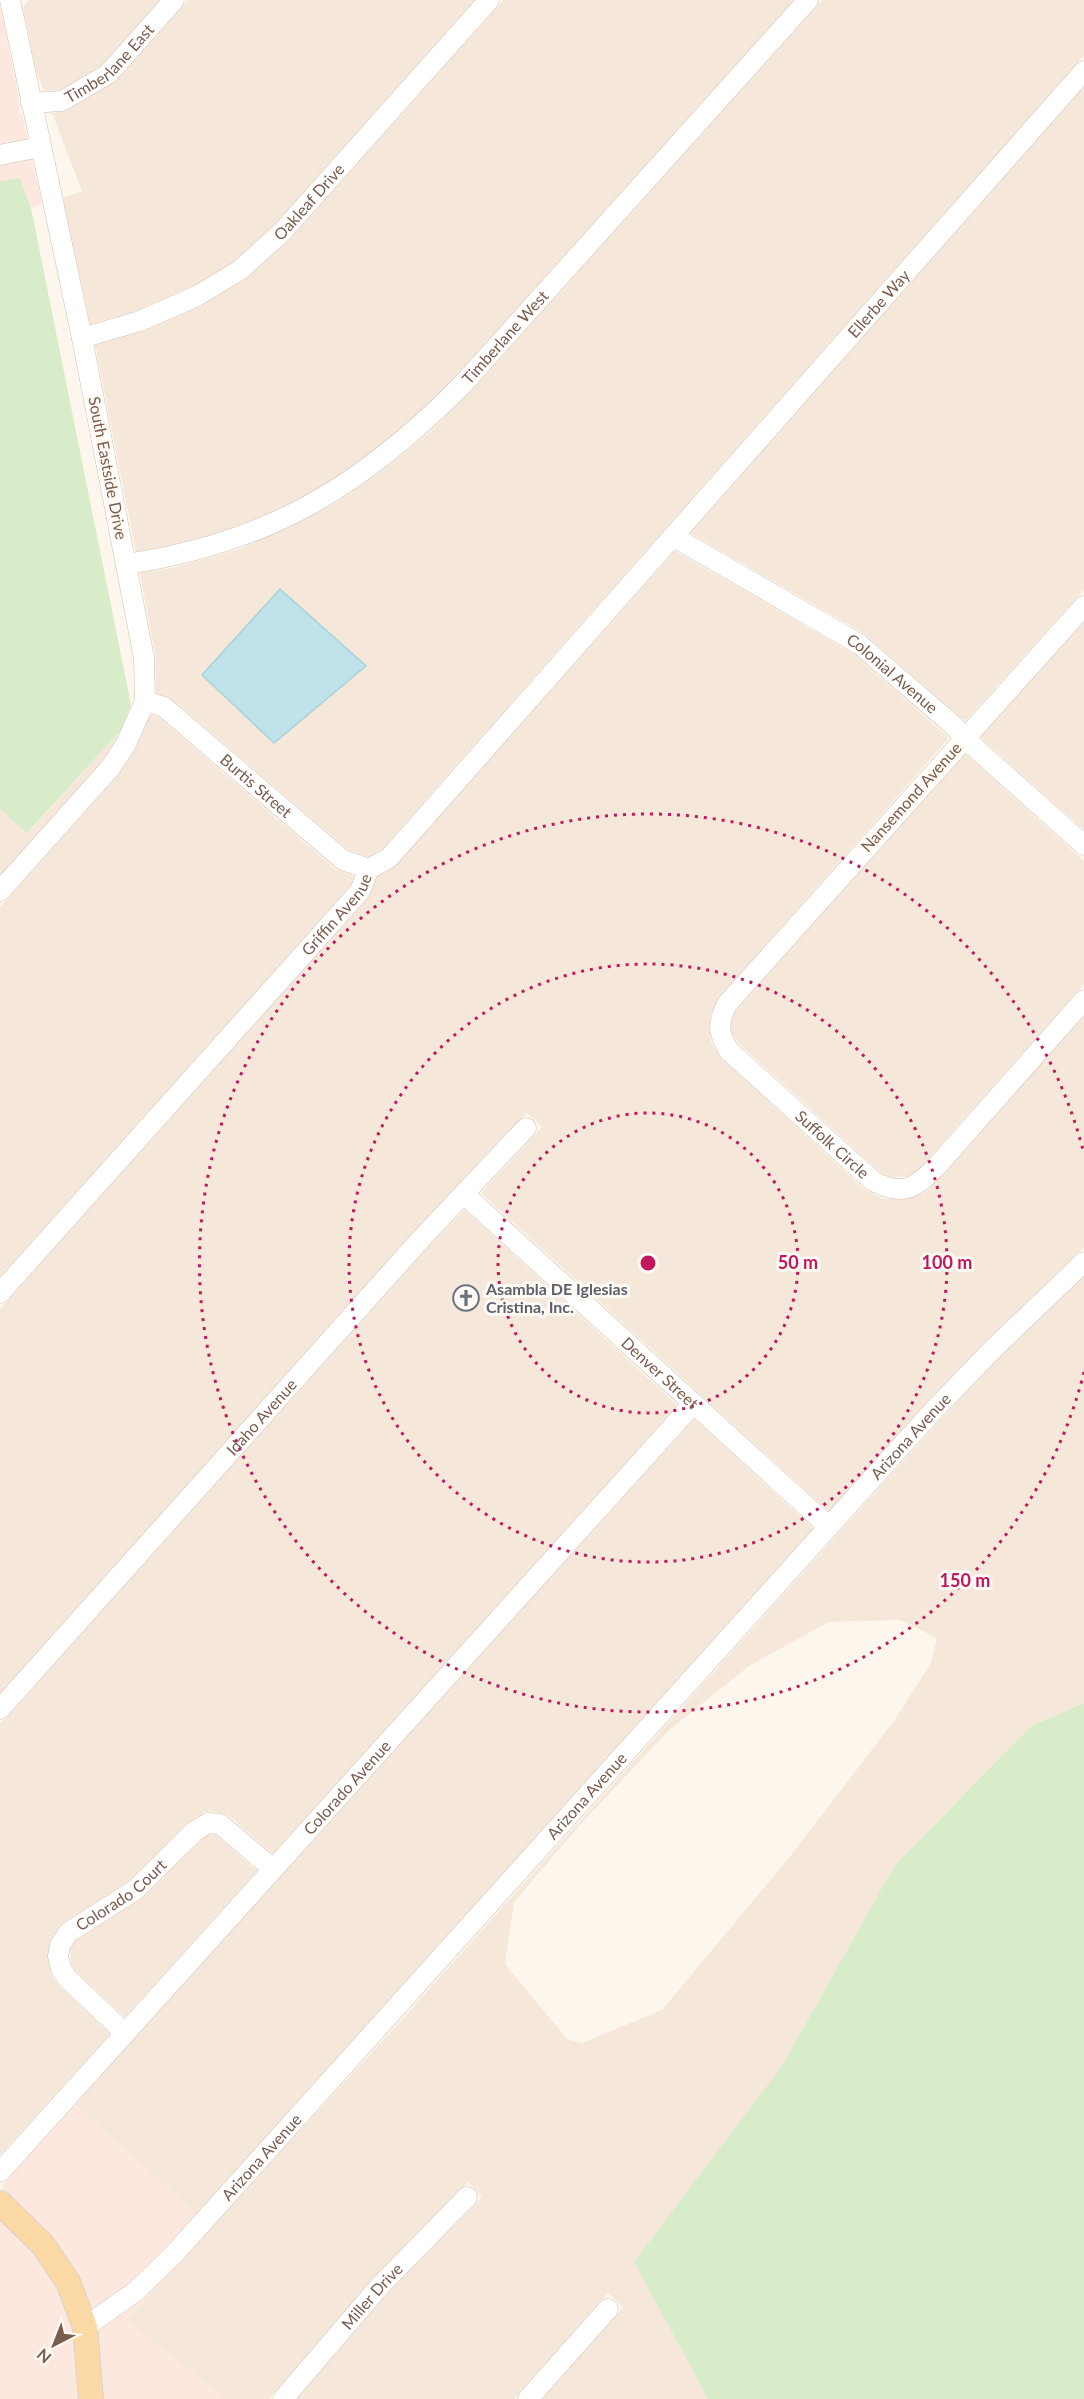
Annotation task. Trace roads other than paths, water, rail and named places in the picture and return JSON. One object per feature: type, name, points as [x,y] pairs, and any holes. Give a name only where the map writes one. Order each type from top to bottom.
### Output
[{"type":"main road","points":[[0,2204],[50,2254],[68,2282],[86,2327],[91,2399]]},
{"type":"street","name":"South Eastside Drive","points":[[0,891],[111,767],[126,744],[145,701],[144,658],[127,564],[82,338],[10,0]]},
{"type":"street","name":"Timberlane East","points":[[31,103],[62,101],[108,74],[174,0]]},
{"type":"street","name":"Oakleaf Drive","points":[[82,338],[140,321],[197,296],[240,270],[282,232],[489,0]]},
{"type":"street","name":"Timberlane West","points":[[127,564],[170,558],[235,540],[283,519],[335,491],[414,432],[470,376],[808,0]]},
{"type":"street","name":"Ellerbe Way","points":[[674,537],[1084,71]]},
{"type":"street","points":[[0,155],[40,147]]},
{"type":"street","name":"Colonial Avenue","points":[[674,537],[858,644],[946,719],[964,738],[1084,845]]},
{"type":"street","name":"Griffin Avenue","points":[[0,1293],[360,891],[369,869],[389,858],[674,537]]},
{"type":"street","name":"Nansemond Avenue","points":[[739,990],[1084,606]]},
{"type":"street","name":"Burtis Street","points":[[145,701],[164,707],[343,860],[369,869]]},
{"type":"street","name":"Suffolk Circle","points":[[739,990],[727,1004],[720,1018],[720,1035],[729,1051],[873,1181],[886,1188],[903,1189],[917,1186],[1084,1000]]},
{"type":"street","name":"Idaho Avenue","points":[[0,1709],[420,1240],[526,1128]]},
{"type":"street","name":"Denver Street","points":[[465,1194],[829,1527]]},
{"type":"street","name":"Arizona Avenue","points":[[86,2327],[136,2291],[175,2253],[829,1527],[993,1349],[1084,1262]]},
{"type":"street","name":"Colorado Avenue","points":[[0,2172],[693,1404]]},
{"type":"street","name":"Colorado Court","points":[[125,2033],[68,1979],[61,1969],[58,1956],[60,1945],[69,1932],[135,1890],[195,1831],[208,1822],[220,1824],[273,1869]]},
{"type":"street","name":"Miller Drive","points":[[283,2399],[380,2287],[466,2197]]},
{"type":"street","points":[[528,2399],[608,2308]]},
{"type":"water","points":[[280,589],[366,666],[274,743],[202,675]]},
{"type":"place","name":"Asambla DE Iglesias Cristina, Inc.","points":[[466,1298]]}]
